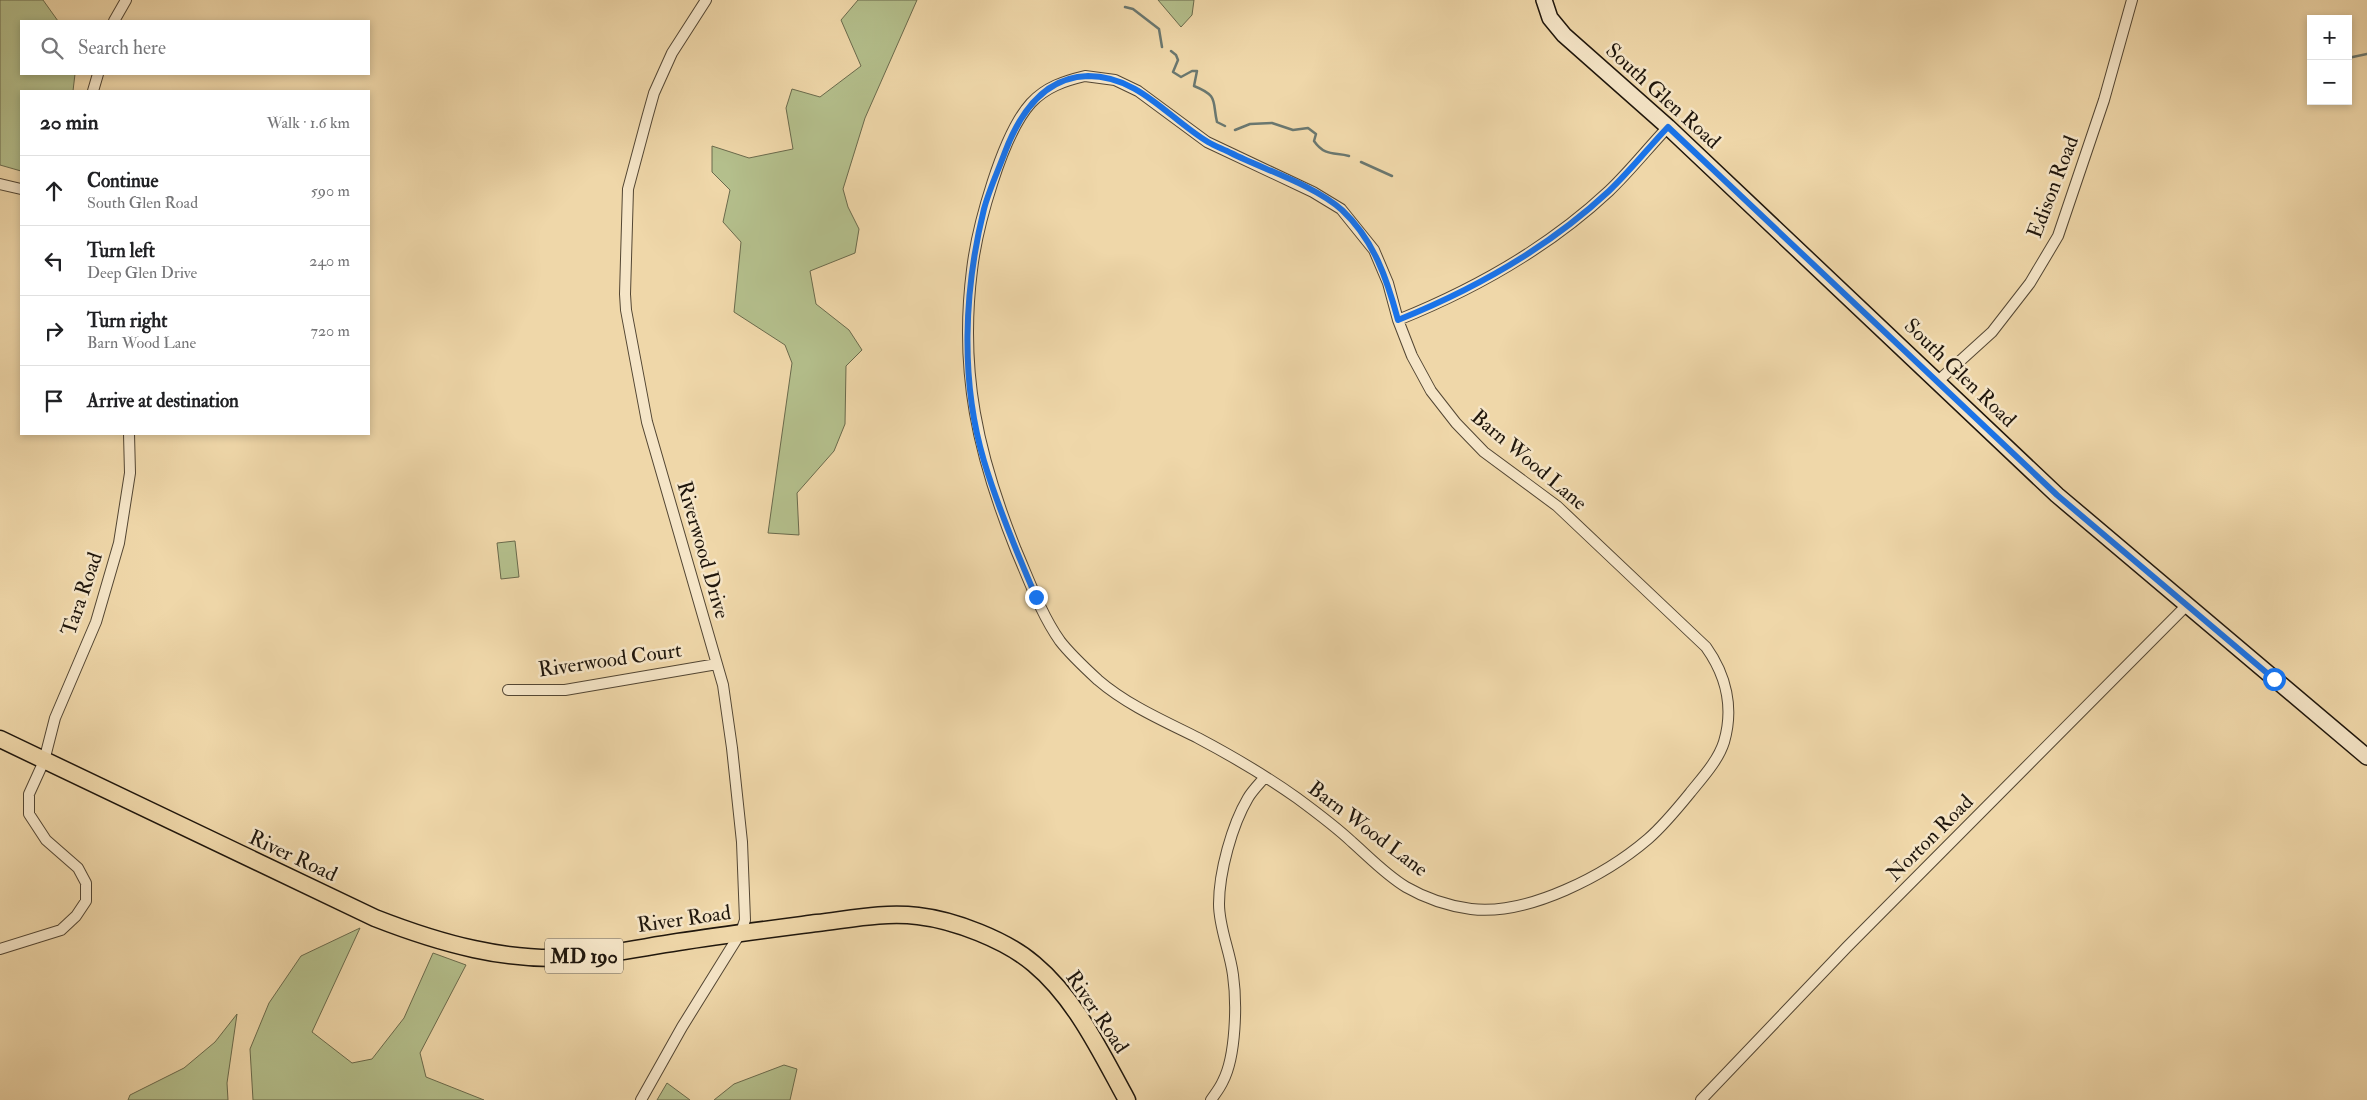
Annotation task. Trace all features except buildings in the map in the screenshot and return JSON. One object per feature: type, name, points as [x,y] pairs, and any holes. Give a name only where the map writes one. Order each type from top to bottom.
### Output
[{"type":"main road","name":"South Glen Road","points":[[1544,0],[1550,18],[1564,35],[1668,127],[2057,495],[2367,757]]},
{"type":"main road","name":"River Road","points":[[0,739],[375,918],[431,939],[486,952],[529,957],[577,957],[741,932],[885,914],[919,916],[956,924],[986,935],[1033,963],[1056,985],[1087,1029],[1127,1100]]},
{"type":"street","points":[[115,20],[126,0]]},
{"type":"street","name":"Riverwood Drive","points":[[641,1100],[682,1027],[741,932],[745,920],[742,842],[723,685],[647,422],[626,310],[625,294],[628,189],[647,118],[654,93],[672,53],[706,0]]},
{"type":"street","name":"Edison Road","points":[[1938,381],[1992,332],[2030,283],[2058,236],[2104,100],[2132,0]]},
{"type":"street","points":[[93,90],[98,75]]},
{"type":"street","name":"Barn Wood Lane","points":[[1085,76],[1120,82],[1138,91],[1208,142],[1313,192],[1341,209],[1374,250],[1388,283],[1398,320],[1412,356],[1432,391],[1456,423],[1484,452],[1558,506],[1706,647],[1718,664],[1728,698],[1729,716],[1724,745],[1707,772],[1650,837],[1624,858],[1555,894],[1504,908],[1474,909],[1435,900],[1405,886],[1298,799],[1265,777],[1234,757],[1162,722],[1100,682],[1060,641],[1036,597],[1009,532],[984,460],[968,369],[967,329],[972,267],[984,206],[1014,130],[1030,104],[1051,86],[1069,80],[1085,76]]},
{"type":"street","points":[[1398,320],[1439,303],[1508,267],[1557,235],[1609,191],[1668,127]]},
{"type":"street","points":[[0,184],[20,189]]},
{"type":"street","name":"Tara Road","points":[[0,949],[61,930],[76,916],[86,901],[86,883],[78,868],[46,840],[29,814],[29,794],[44,761],[54,718],[96,622],[119,543],[130,473],[129,435]]},
{"type":"street","name":"Norton Road","points":[[1701,1100],[1847,947],[2187,605]]},
{"type":"street","name":"Riverwood Court","points":[[508,690],[565,690],[717,664]]},
{"type":"street","points":[[1211,1100],[1224,1080],[1231,1052],[1234,1011],[1233,976],[1219,904],[1224,868],[1232,836],[1248,798],[1265,777]]},
{"type":"green space","points":[[0,0],[43,0],[57,20],[20,20],[20,75],[75,75],[73,90],[20,90],[20,171],[0,165]]},
{"type":"green space","points":[[858,0],[917,0],[865,118],[843,189],[848,207],[859,229],[855,253],[810,271],[816,304],[849,330],[862,350],[846,366],[845,424],[834,451],[797,493],[799,535],[768,533],[792,363],[785,345],[734,312],[741,242],[723,222],[730,190],[712,172],[712,146],[749,158],[793,149],[786,108],[792,89],[820,97],[861,66],[841,20]]},
{"type":"green space","points":[[1158,0],[1194,0],[1192,15],[1181,27]]},
{"type":"green space","points":[[515,541],[519,577],[501,579],[497,543]]},
{"type":"green space","points":[[360,928],[312,1032],[352,1063],[372,1059],[404,1018],[433,953],[466,965],[420,1053],[426,1077],[484,1100],[253,1100],[250,1049],[269,1003],[301,956]]},
{"type":"green space","points":[[237,1014],[227,1083],[228,1100],[128,1100],[130,1095],[184,1068],[215,1042]]},
{"type":"green space","points":[[784,1065],[797,1069],[790,1100],[714,1100],[734,1084]]},
{"type":"green space","points":[[667,1083],[690,1100],[657,1100]]},
{"type":"waterway","points":[[1125,7],[1133,9],[1159,29],[1162,47]]},
{"type":"waterway","points":[[1171,51],[1178,60],[1173,72],[1181,77],[1192,71],[1197,71],[1194,86],[1211,96],[1217,122],[1225,126]]},
{"type":"waterway","points":[[2352,57],[2367,54]]},
{"type":"waterway","points":[[1235,130],[1250,124],[1272,123],[1293,130],[1308,128],[1316,134],[1314,141],[1322,150],[1349,156]]},
{"type":"waterway","points":[[1361,162],[1392,176]]},
{"type":"route","points":[[1036,597],[1009,532],[984,460],[974,409],[968,369],[967,329],[972,267],[984,206],[1014,130],[1030,104],[1051,86],[1085,76],[1120,82],[1138,91],[1160,105],[1208,142],[1313,192],[1341,209],[1374,250],[1388,283],[1398,320],[1439,303],[1508,267],[1557,235],[1609,191],[1668,127],[2057,495],[2274,679]]}]
